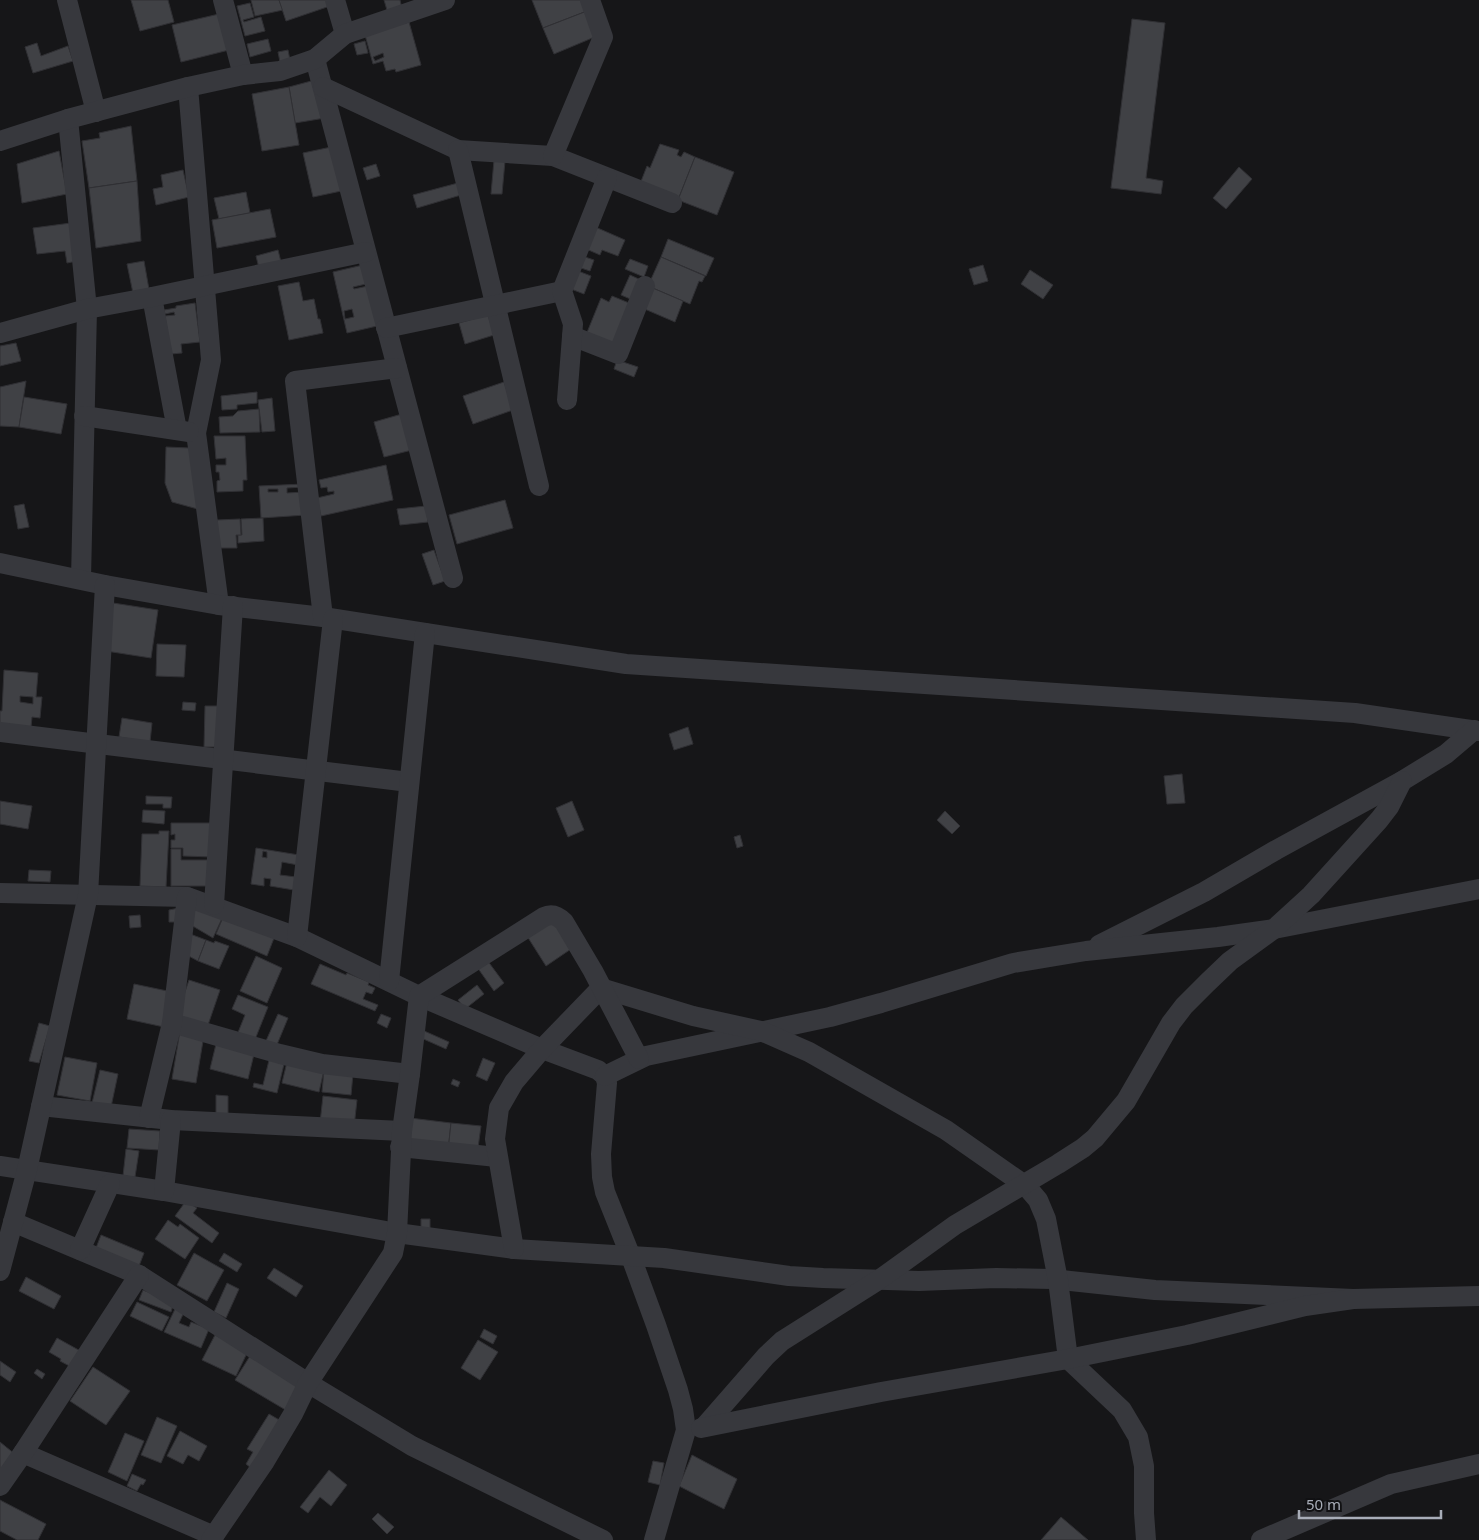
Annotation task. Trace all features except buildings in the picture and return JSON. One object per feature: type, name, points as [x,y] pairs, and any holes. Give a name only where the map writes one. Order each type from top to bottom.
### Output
[{"type":"street","points":[[66,0],[96,112]]},
{"type":"street","points":[[223,0],[243,75]]},
{"type":"street","points":[[335,0],[345,34]]},
{"type":"street","points":[[0,141],[68,119],[188,87],[243,75],[280,71],[315,59],[345,34],[446,0]]},
{"type":"street","points":[[553,156],[603,37],[590,0]]},
{"type":"street","points":[[315,59],[453,578]]},
{"type":"street","points":[[186,431],[210,360],[188,87]]},
{"type":"street","points":[[322,87],[458,150],[553,156],[672,203]]},
{"type":"street","points":[[68,119],[87,309],[81,579]]},
{"type":"street","points":[[458,150],[539,486]]},
{"type":"street","points":[[567,400],[573,324],[562,292],[607,178]]},
{"type":"street","points":[[0,333],[87,309],[366,252]]},
{"type":"street","points":[[572,336],[618,354],[646,286]]},
{"type":"street","points":[[386,328],[562,292]]},
{"type":"street","points":[[152,297],[186,431],[226,606],[223,759],[214,905]]},
{"type":"street","points":[[297,937],[316,771],[328,618],[295,381],[397,368]]},
{"type":"street","points":[[84,416],[186,431]]},
{"type":"street","points":[[0,563],[105,585],[226,606],[328,618],[626,664],[1355,713],[1477,731]]},
{"type":"street","points":[[0,1272],[27,1170],[88,896],[105,585]]},
{"type":"street","points":[[389,982],[425,633]]},
{"type":"street","points":[[1086,951],[1204,892],[1402,781],[1446,754],[1477,731]]},
{"type":"street","points":[[0,732],[409,782]]},
{"type":"street","points":[[654,1540],[695,1428],[782,1341],[880,1279],[955,1225],[1083,1148],[1105,1128],[1126,1101],[1171,1023],[1180,1012],[1230,961],[1274,929],[1311,895],[1379,820],[1389,806],[1402,781]]},
{"type":"street","points":[[605,1076],[640,1059],[666,1051],[830,1017],[1013,963],[1086,951],[1274,929],[1479,889]]},
{"type":"street","points":[[0,893],[188,897],[297,937],[419,996],[542,1049],[598,1070],[605,1076],[607,1083],[601,1154],[602,1177],[609,1206],[631,1257],[678,1390],[695,1428]]},
{"type":"street","points":[[149,1118],[172,1023],[188,897]]},
{"type":"street","points":[[419,996],[544,917],[552,915],[559,917],[564,922],[640,1059]]},
{"type":"street","points":[[601,988],[693,1016],[761,1031],[809,1052],[910,1109],[965,1143],[1024,1184],[1038,1200],[1046,1219],[1058,1280],[1068,1359],[1122,1410],[1138,1436],[1144,1466],[1146,1540]]},
{"type":"street","points":[[514,1249],[494,1139],[499,1108],[514,1082],[542,1049],[601,988]]},
{"type":"street","points":[[23,1453],[213,1538],[265,1461],[293,1414],[308,1383],[392,1253],[397,1233],[401,1139],[419,996]]},
{"type":"street","points":[[172,1023],[322,1064],[410,1074]]},
{"type":"street","points":[[41,1106],[149,1118],[401,1139],[497,1157]]},
{"type":"street","points":[[164,1191],[171,1120]]},
{"type":"street","points":[[0,1166],[164,1191],[397,1233],[514,1249],[693,1262],[789,1276],[918,1281],[996,1278],[1058,1280],[1155,1290],[1353,1299],[1479,1296]]},
{"type":"street","points":[[80,1250],[110,1184]]},
{"type":"street","points":[[13,1222],[138,1275],[308,1383],[412,1446],[603,1540]]},
{"type":"street","points":[[0,1486],[138,1275]]},
{"type":"street","points":[[695,1428],[1068,1359],[1187,1335],[1305,1306],[1353,1299]]},
{"type":"street","points":[[1261,1540],[1391,1484],[1479,1464]]}]
